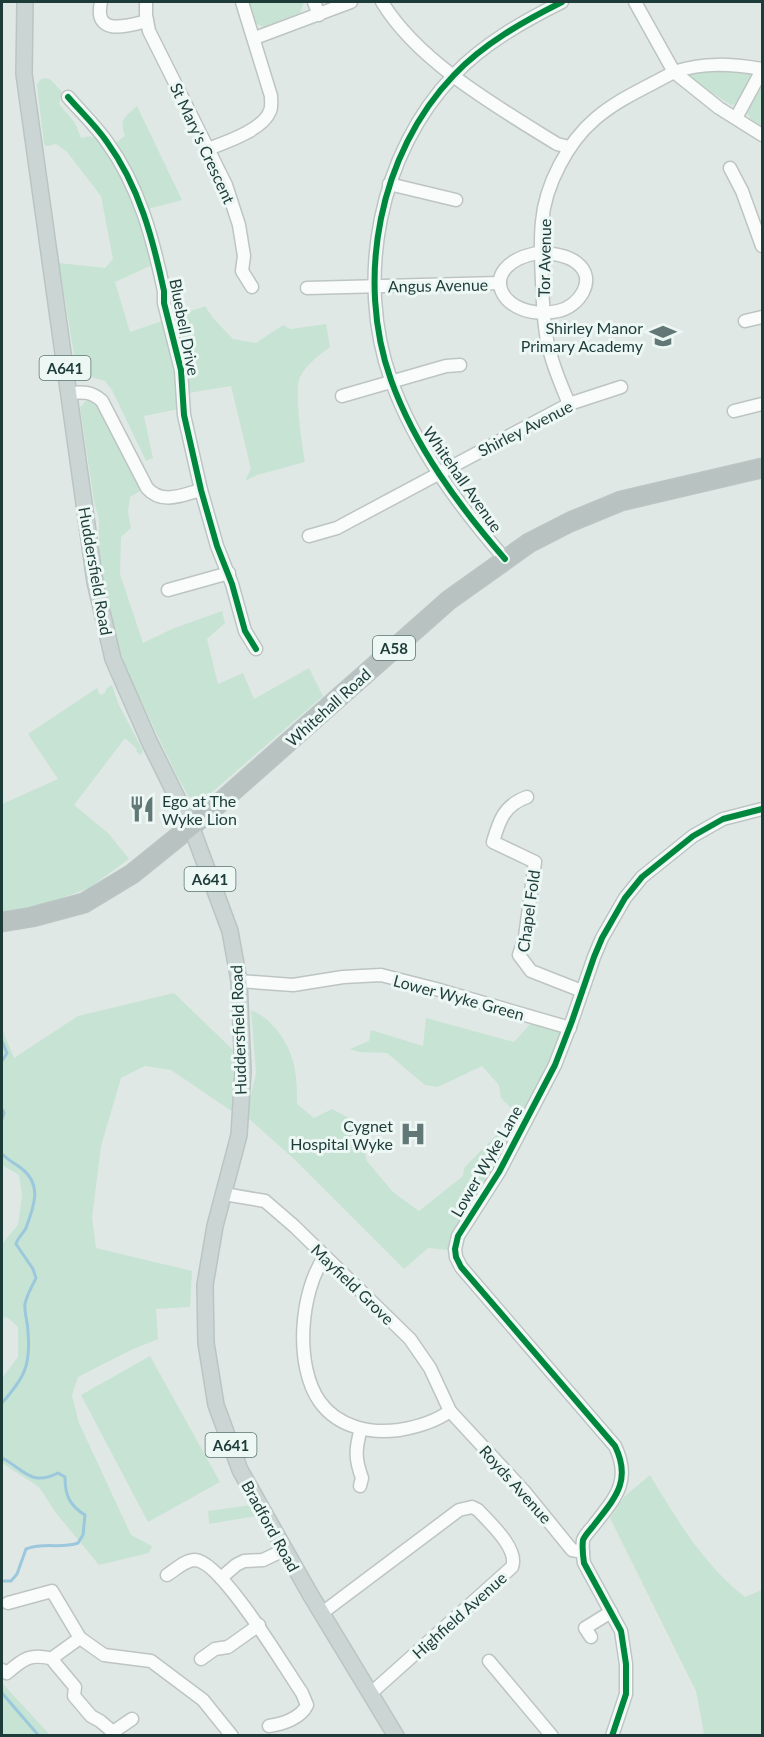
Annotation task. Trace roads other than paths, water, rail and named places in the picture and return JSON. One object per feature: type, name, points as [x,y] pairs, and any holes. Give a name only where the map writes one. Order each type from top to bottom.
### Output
[{"type":"highway","name":"Whitehall Road","points":[[2,922],[32,917],[84,903],[132,874],[191,826],[441,607],[529,543],[570,522],[621,501],[762,468]]},
{"type":"main road","name":"Huddersfield Road","points":[[26,2],[24,74],[95,582],[113,659],[149,741],[191,826],[230,931],[239,981],[243,1071],[240,1119]]},
{"type":"main road","name":"Bradford Road","points":[[240,1119],[239,1135],[215,1226],[205,1285],[206,1343],[216,1405],[240,1470],[284,1550],[396,1736]]},
{"type":"street","points":[[100,2],[99,11],[102,19],[109,26],[118,28],[147,21]]},
{"type":"street","name":"St Mary's Crescent","points":[[146,2],[149,31],[223,179],[235,211],[244,256],[242,271],[252,287]]},
{"type":"street","points":[[208,149],[253,129],[264,121],[270,110],[271,96],[255,38],[242,2]]},
{"type":"street","points":[[314,2],[319,15]]},
{"type":"street","points":[[255,38],[351,2]]},
{"type":"street","points":[[382,2],[407,34],[453,75],[496,106],[557,144],[569,147],[595,119],[622,100],[674,72],[692,66],[726,64],[762,70],[736,118]]},
{"type":"street","name":"Whitehall Avenue","points":[[505,559],[478,527],[439,473],[409,423],[391,380],[380,334],[376,286],[379,233],[382,209],[389,184],[409,138],[422,115],[453,75],[493,42],[562,2]]},
{"type":"street","points":[[635,2],[674,72],[719,108],[762,135]]},
{"type":"street","name":"Bluebell Drive","points":[[68,97],[107,142],[137,195],[146,218],[161,274],[164,303],[181,370],[184,415],[201,490],[245,631],[256,649]]},
{"type":"street","name":"Tor Avenue","points":[[569,147],[547,201],[542,221],[542,253],[544,312],[548,346],[556,373],[570,404]]},
{"type":"street","points":[[730,168],[762,246]]},
{"type":"street","points":[[389,184],[456,200]]},
{"type":"street","points":[[542,253],[565,256],[576,263],[586,280],[586,289],[574,304],[559,311],[527,312],[505,299],[500,283],[500,278],[512,262],[523,256],[542,253]]},
{"type":"street","name":"Angus Avenue","points":[[307,288],[500,283]]},
{"type":"street","points":[[745,321],[762,317]]},
{"type":"street","points":[[342,396],[391,380],[446,366],[460,365]]},
{"type":"street","name":"Shirley Avenue","points":[[309,536],[338,528],[570,404],[621,387]]},
{"type":"street","points":[[68,393],[90,393],[102,401],[147,488],[153,495],[167,498],[201,490]]},
{"type":"street","points":[[734,411],[762,404]]},
{"type":"street","points":[[168,590],[228,573]]},
{"type":"street","name":"Chapel Fold","points":[[527,797],[516,801],[500,819],[493,842],[535,862],[525,938],[519,955],[531,972],[582,991]]},
{"type":"street","name":"Lower Wyke Lane","points":[[583,1552],[584,1539],[618,1495],[622,1482],[621,1457],[615,1446],[461,1267],[455,1249],[458,1236],[499,1172],[555,1065],[602,938],[625,898],[642,877],[693,836],[723,819],[762,809]]},
{"type":"street","name":"Lower Wyke Green","points":[[239,981],[293,985],[343,977],[381,975],[570,1028]]},
{"type":"street","name":"Mayfield Grove","points":[[224,1194],[265,1201],[325,1256],[410,1339],[430,1368],[450,1411]]},
{"type":"street","points":[[325,1256],[319,1264],[304,1309],[304,1349],[308,1375],[320,1402],[341,1422],[361,1429],[384,1432],[407,1429],[438,1420],[450,1411]]},
{"type":"street","name":"Royds Avenue","points":[[450,1411],[524,1491],[572,1550],[583,1552]]},
{"type":"street","points":[[360,1486],[362,1478],[356,1460],[357,1442],[361,1429]]},
{"type":"street","name":"Highfield Avenue","points":[[321,1613],[459,1510],[472,1507],[478,1510],[510,1548],[514,1562],[512,1567],[370,1694]]},
{"type":"street","points":[[221,1578],[244,1561],[263,1560],[284,1550]]},
{"type":"street","points":[[583,1552],[584,1563],[621,1631],[626,1664],[626,1694],[612,1736]]},
{"type":"street","points":[[167,1575],[193,1560],[202,1561],[221,1578],[259,1625],[302,1693],[307,1705],[303,1712],[282,1724],[269,1726]]},
{"type":"street","points":[[8,1603],[52,1591],[80,1638],[104,1654],[151,1660],[203,1700],[232,1736]]},
{"type":"street","points":[[585,1629],[611,1612]]},
{"type":"street","points":[[201,1659],[215,1649],[228,1647],[259,1625]]},
{"type":"street","points":[[54,1659],[80,1638]]},
{"type":"street","points":[[2,1670],[7,1673],[26,1658],[41,1655],[54,1659]]},
{"type":"street","points":[[54,1659],[54,1662],[75,1687],[75,1696],[91,1716],[100,1721],[112,1734],[132,1719]]},
{"type":"street","points":[[489,1661],[552,1736]]},
{"type":"waterway","points":[[2,1041],[7,1053],[2,1061]]},
{"type":"waterway","points":[[2,1109],[4,1113],[2,1119]]},
{"type":"waterway","points":[[2,1154],[21,1168],[32,1181],[35,1196],[32,1212],[16,1244],[33,1269],[36,1278],[25,1304],[29,1344],[27,1363],[21,1379],[2,1403]]},
{"type":"waterway","points":[[2,1458],[34,1477],[48,1477],[58,1473],[65,1477],[69,1499],[85,1515],[83,1535],[78,1543],[26,1549],[17,1574],[11,1581],[2,1581]]},
{"type":"waterway","points":[[2,1693],[39,1736]]},
{"type":"place","name":"Shirley Manor Primary Academy","points":[[663,336]]},
{"type":"place","name":"Ego at The Wyke Lion","points":[[142,809]]},
{"type":"place","name":"Cygnet Hospital Wyke","points":[[413,1134]]}]
